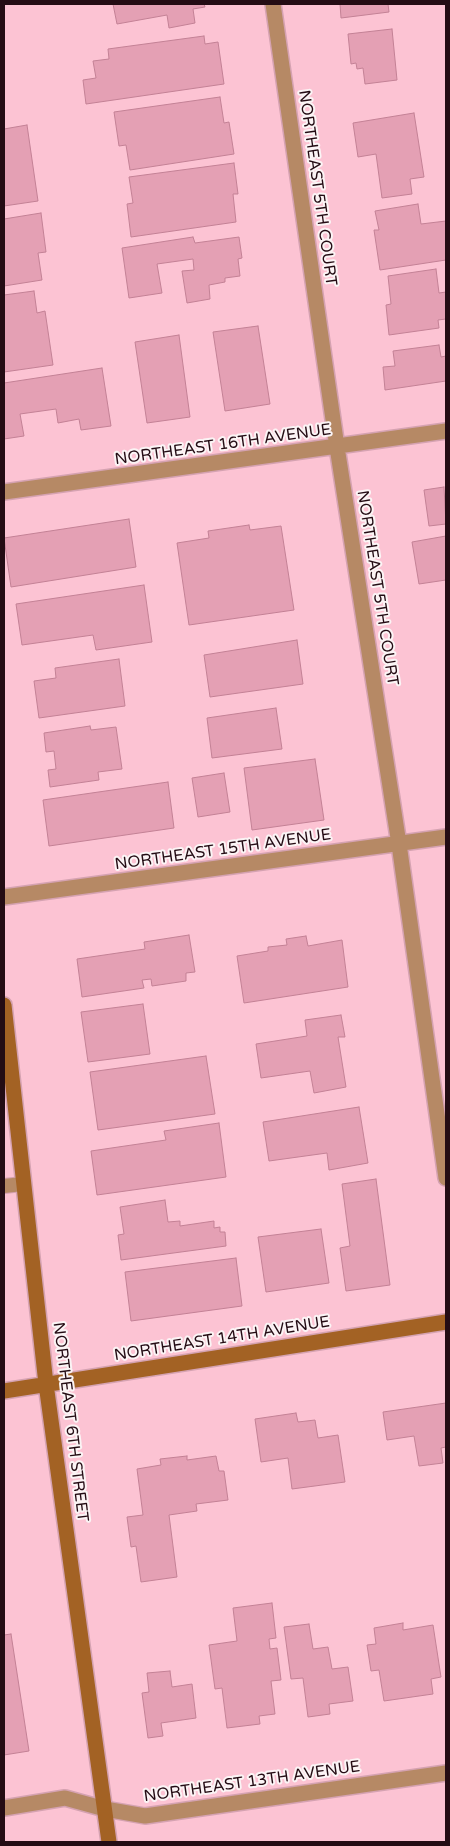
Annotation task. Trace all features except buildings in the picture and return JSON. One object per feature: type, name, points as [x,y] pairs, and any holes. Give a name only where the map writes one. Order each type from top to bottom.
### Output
[{"type":"street","name":"NORTHEAST 5TH COURT","points":[[274,4],[337,447],[399,844],[446,1178]]},
{"type":"street","name":"NORTHEAST 16TH AVENUE","points":[[4,492],[446,432]]},
{"type":"street","name":"NORTHEAST 15TH AVENUE","points":[[4,897],[446,837]]},
{"type":"street","name":"NORTHEAST 6TH STREET","points":[[4,1005],[46,1384],[109,1842]]},
{"type":"street","name":"NORTHEAST 14TH AVENUE","points":[[4,1391],[446,1322]]},
{"type":"street","name":"NORTHEAST 13TH AVENUE","points":[[4,1808],[65,1798],[104,1809],[146,1816],[446,1773]]},
{"type":"lane","points":[[4,1186],[23,1184]]}]
